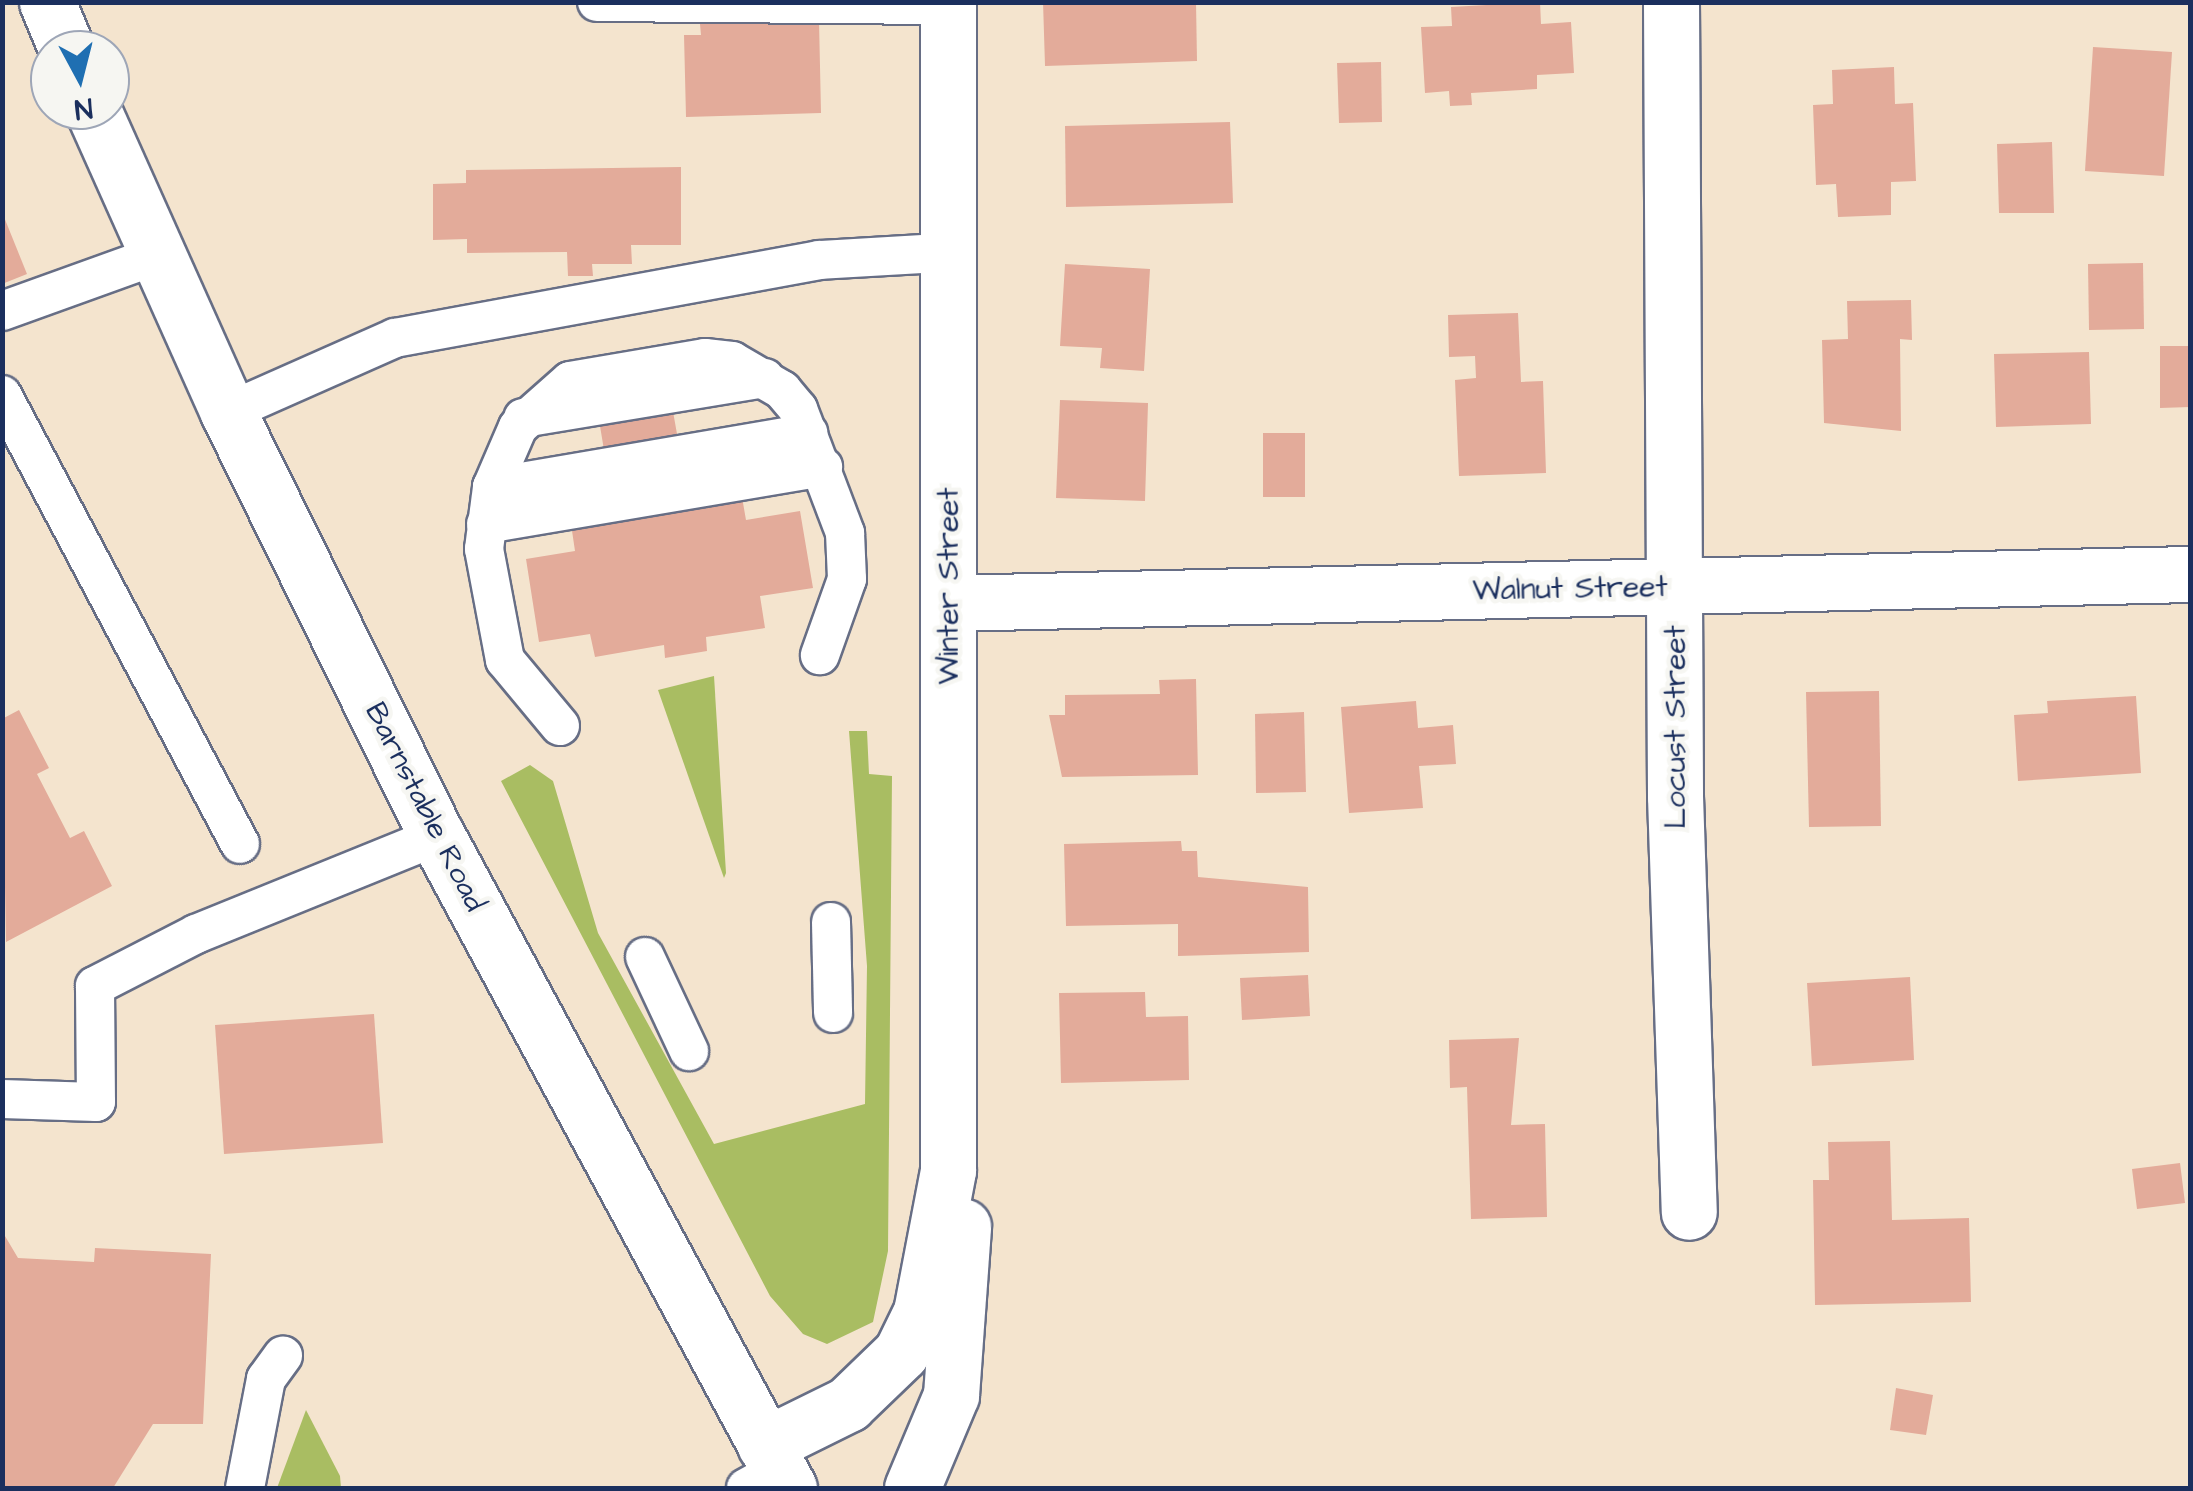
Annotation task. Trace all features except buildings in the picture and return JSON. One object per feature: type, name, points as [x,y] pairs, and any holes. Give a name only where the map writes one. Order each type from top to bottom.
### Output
[{"type":"street","points":[[47,2],[59,30]]},
{"type":"street","name":"Locust Street","points":[[1671,2],[1675,586],[1688,1212]]},
{"type":"street","name":"Winter Street","points":[[770,1473],[901,1353],[921,1312],[948,1170],[950,602],[942,253],[948,4]]},
{"type":"street","name":"Barnstable Road","points":[[101,130],[228,412],[437,836],[770,1473]]},
{"type":"street","name":"Walnut Street","points":[[950,602],[2190,574]]},
{"type":"street","name":"Winter Street","points":[[912,1488],[942,1428],[959,1346],[966,1234],[948,1170]]},
{"type":"lane","points":[[597,2],[948,4]]},
{"type":"lane","points":[[228,412],[396,338],[819,260],[942,253]]},
{"type":"lane","points":[[2,312],[155,256]]},
{"type":"lane","points":[[560,726],[505,660],[486,575],[486,524],[492,487],[524,418],[570,380],[705,358],[765,378],[808,433],[846,533],[847,579],[820,655]]},
{"type":"lane","points":[[2,395],[240,844]]},
{"type":"lane","points":[[492,487],[808,433]]},
{"type":"lane","points":[[486,524],[824,467]]},
{"type":"lane","points":[[2,1099],[96,1102],[95,986],[196,934],[437,836]]},
{"type":"lane","points":[[831,922],[833,1014]]},
{"type":"lane","points":[[645,957],[690,1051]]},
{"type":"lane","points":[[244,1488],[266,1379],[283,1356]]},
{"type":"green space","points":[[714,676],[726,873],[724,878],[658,690]]},
{"type":"green space","points":[[849,731],[867,731],[869,774],[892,776],[888,1251],[873,1322],[827,1344],[803,1334],[770,1296],[501,781],[530,765],[553,781],[598,933],[714,1144],[865,1104],[867,966]]},
{"type":"green space","points":[[306,1410],[340,1476],[341,1488],[277,1488]]}]
